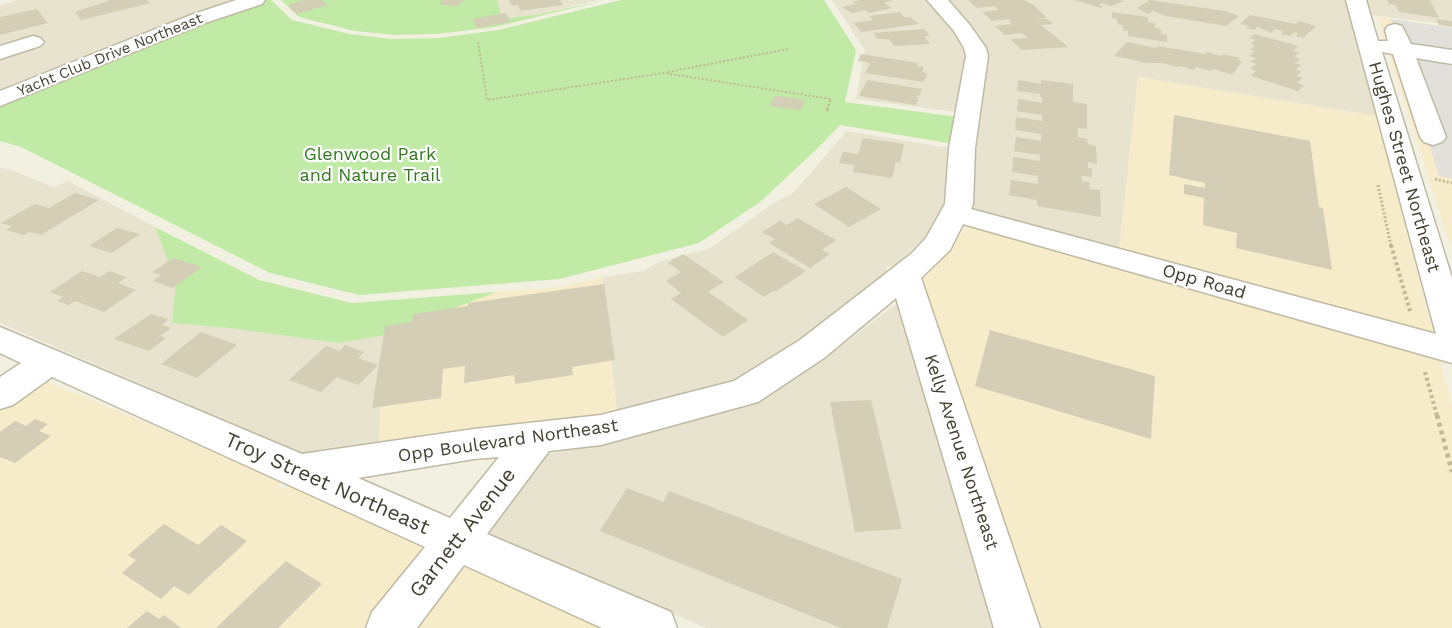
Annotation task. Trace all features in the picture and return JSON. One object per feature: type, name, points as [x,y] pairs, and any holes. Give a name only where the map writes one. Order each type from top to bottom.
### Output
[{"type":"street","name":"Yacht Club Drive Northeast","points":[[0,99],[198,19],[255,0]]},
{"type":"street","name":"Opp Boulevard Northeast","points":[[300,471],[474,444],[602,430],[745,392],[812,349],[905,276],[939,243],[959,204],[962,148],[977,56],[975,48],[962,28],[937,0]]},
{"type":"street","name":"Hughes Street Northeast","points":[[1356,0],[1452,333]]},
{"type":"street","points":[[1369,43],[1398,39],[1452,57]]},
{"type":"street","points":[[1398,39],[1442,138]]},
{"type":"street","points":[[0,53],[33,42]]},
{"type":"street","points":[[1393,129],[1442,138]]},
{"type":"street","name":"Opp Road","points":[[955,213],[1452,351]]},
{"type":"street","name":"Kelly Avenue Northeast","points":[[905,276],[1017,628]]},
{"type":"street","name":"Troy Street Northeast","points":[[0,339],[654,628]]},
{"type":"street","points":[[0,395],[49,361]]},
{"type":"street","name":"Garnett Avenue","points":[[390,628],[537,438]]},
{"type":"path","points":[[478,42],[487,100],[664,73],[788,49]]},
{"type":"path","points":[[664,73],[831,99],[828,111]]},
{"type":"shaded area","points":[[17,0],[238,0],[153,28],[0,92],[0,6]]},
{"type":"shaded area","points":[[497,0],[598,0],[540,14],[502,19]]},
{"type":"shaded area","points":[[832,0],[927,0],[951,28],[966,55],[956,112],[856,99],[865,50]]},
{"type":"shaded area","points":[[947,0],[1345,0],[1376,116],[1139,77],[1119,250],[973,210],[976,151],[989,57],[987,49],[972,28]]},
{"type":"shaded area","points":[[1367,0],[1452,0],[1452,25],[1372,15]]},
{"type":"shaded area","points":[[1378,17],[1452,28],[1452,251],[1380,27]]},
{"type":"shaded area","points":[[1391,19],[1452,28],[1452,179],[1439,176]]},
{"type":"shaded area","points":[[1138,77],[1376,116],[1434,337],[1119,250]]},
{"type":"shaded area","points":[[847,131],[949,148],[945,201],[924,238],[894,267],[886,266],[888,272],[798,341],[734,382],[617,412],[602,277],[643,271],[661,261],[710,248],[774,203],[794,192]]},
{"type":"shaded area","points":[[0,168],[9,169],[53,187],[68,181],[155,227],[176,282],[172,323],[230,328],[338,343],[383,335],[379,445],[308,456],[0,323]]},
{"type":"shaded area","points":[[966,224],[1439,357],[1452,407],[1452,628],[1041,628],[922,280],[953,248]]},
{"type":"shaded area","points":[[602,277],[617,412],[597,417],[541,424],[530,420],[525,425],[379,445],[383,335],[496,292],[561,287]]},
{"type":"shaded area","points":[[897,303],[993,628],[706,628],[487,534],[546,455],[572,448],[608,443],[759,402],[826,358]]},
{"type":"shaded area","points":[[43,380],[161,429],[279,482],[278,489],[292,487],[427,549],[363,628],[0,628],[0,409]]},
{"type":"shaded area","points":[[463,566],[602,628],[416,628]]},
{"type":"green space","name":"Glenwood Park and Nature Trail","points":[[263,0],[271,0],[292,20],[350,34],[392,39],[438,38],[498,30],[621,0],[824,0],[856,50],[845,102],[958,117],[954,144],[840,125],[760,202],[699,243],[559,279],[359,295],[270,273],[21,147],[0,141],[0,104],[166,35]]},
{"type":"green space","points":[[281,0],[497,0],[502,19],[540,14],[606,0],[495,27],[437,34],[394,35],[355,31],[299,17]]},
{"type":"green space","points":[[155,227],[259,280],[352,303],[496,292],[384,335],[338,343],[230,328],[172,323],[176,282]]},
{"type":"building","points":[[110,0],[147,0],[150,3],[81,20],[75,12]]},
{"type":"building","points":[[305,0],[321,0],[328,5],[297,14],[289,8],[291,7],[288,5]]},
{"type":"building","points":[[443,0],[464,0],[456,6],[438,4]]},
{"type":"building","points":[[509,0],[560,0],[563,5],[520,11],[518,5],[512,6]]},
{"type":"building","points":[[892,0],[884,3],[892,8],[869,13],[865,10],[852,13],[842,7],[856,4],[852,2]]},
{"type":"building","points":[[968,0],[1024,0],[1034,5],[1047,18],[1033,19],[1047,19],[1053,24],[1041,25],[1068,47],[1022,50],[1010,39],[1028,38],[1022,33],[1005,35],[995,26],[1012,24],[1009,21],[1012,21],[1009,19],[992,21],[982,12],[999,10],[994,6],[977,8]]},
{"type":"building","points":[[1074,0],[1124,1],[1112,6],[1101,3],[1098,5],[1103,6],[1101,8]]},
{"type":"building","points":[[1150,0],[1224,11],[1239,16],[1226,26],[1165,16],[1153,11],[1148,14],[1137,8]]},
{"type":"building","points":[[1387,0],[1430,0],[1439,18],[1399,12],[1396,5],[1389,4]]},
{"type":"building","points":[[37,9],[48,23],[0,35],[0,17]]},
{"type":"building","points":[[900,12],[904,17],[910,17],[919,24],[862,32],[853,23],[873,20],[869,16]]},
{"type":"building","points":[[1112,12],[1148,17],[1148,22],[1155,23],[1155,28],[1161,29],[1161,34],[1167,35],[1167,42],[1128,36],[1128,31],[1123,30],[1123,25],[1117,24],[1117,19],[1112,18]]},
{"type":"building","points":[[505,13],[511,22],[477,28],[472,19]]},
{"type":"building","points":[[1250,15],[1296,24],[1299,21],[1316,26],[1303,38],[1296,36],[1298,33],[1295,32],[1290,36],[1281,34],[1283,31],[1275,29],[1271,33],[1258,27],[1254,30],[1240,24]]},
{"type":"building","points":[[1436,19],[1452,21],[1452,27],[1439,25]]},
{"type":"building","points":[[924,29],[930,36],[924,36],[930,44],[894,46],[889,39],[877,39],[873,33]]},
{"type":"building","points":[[1255,34],[1298,46],[1293,51],[1299,52],[1294,57],[1300,59],[1295,63],[1301,65],[1296,70],[1302,71],[1296,76],[1303,78],[1297,83],[1304,85],[1298,91],[1251,76],[1256,71],[1250,69],[1256,64],[1250,62],[1256,58],[1249,56],[1255,51],[1250,50],[1255,45],[1250,44],[1256,40],[1249,38]]},
{"type":"building","points":[[1127,42],[1156,48],[1158,46],[1205,54],[1207,52],[1222,56],[1223,54],[1240,58],[1238,60],[1242,61],[1234,73],[1230,74],[1213,69],[1211,71],[1196,67],[1194,70],[1114,56]]},
{"type":"building","points":[[861,54],[918,63],[917,67],[924,67],[922,72],[927,73],[924,82],[865,73],[870,63],[858,61]]},
{"type":"building","points":[[867,80],[922,89],[919,96],[913,96],[919,97],[916,105],[859,96]]},
{"type":"building","points":[[1018,80],[1041,84],[1041,80],[1073,84],[1073,102],[1087,104],[1087,129],[1078,128],[1078,137],[1087,139],[1088,144],[1096,146],[1097,164],[1088,162],[1088,168],[1092,168],[1092,177],[1082,176],[1082,181],[1089,182],[1090,189],[1100,190],[1101,217],[1037,206],[1037,200],[1009,195],[1011,180],[1038,184],[1038,176],[1012,172],[1013,157],[1040,161],[1040,155],[1014,151],[1016,137],[1041,141],[1041,134],[1015,130],[1016,117],[1042,121],[1042,115],[1017,111],[1018,99],[1043,103],[1040,94],[1017,91]]},
{"type":"building","points":[[775,96],[805,100],[801,110],[769,106]]},
{"type":"building","points":[[1174,115],[1310,141],[1319,207],[1323,208],[1332,270],[1236,248],[1237,233],[1203,225],[1204,198],[1184,194],[1184,184],[1205,188],[1205,183],[1169,175]]},
{"type":"building","points":[[863,138],[904,144],[900,163],[896,162],[892,178],[853,172],[855,165],[839,163],[843,152],[858,154]]},
{"type":"building","points":[[846,187],[881,209],[849,227],[814,204]]},
{"type":"building","points":[[75,193],[99,200],[41,235],[29,232],[24,235],[6,230],[12,226],[1,223],[35,204],[49,208]]},
{"type":"building","points":[[797,218],[836,240],[822,250],[830,254],[810,268],[769,243],[775,239],[762,232],[780,221],[787,225]]},
{"type":"building","points":[[117,228],[140,234],[112,253],[89,246]]},
{"type":"building","points":[[773,252],[806,271],[764,297],[735,277]]},
{"type":"building","points":[[683,254],[724,282],[708,292],[748,320],[723,337],[671,299],[681,293],[666,281],[681,272],[668,263]]},
{"type":"building","points":[[173,258],[202,267],[173,288],[153,281],[161,275],[152,272]]},
{"type":"building","points":[[82,271],[100,277],[109,271],[127,277],[118,283],[136,290],[104,312],[75,301],[68,305],[57,301],[63,297],[50,292]]},
{"type":"building","points":[[604,284],[615,360],[572,367],[573,375],[515,384],[514,375],[464,383],[465,366],[443,369],[441,398],[372,408],[385,326],[412,322],[413,314],[468,306],[468,303]]},
{"type":"building","points":[[151,314],[168,319],[162,325],[171,328],[160,336],[166,338],[149,351],[114,339]]},
{"type":"building","points":[[990,330],[1155,376],[1151,439],[975,386]]},
{"type":"building","points":[[201,332],[237,345],[197,378],[161,364]]},
{"type":"building","points":[[345,345],[364,352],[358,358],[378,365],[358,385],[337,377],[321,392],[289,380],[326,346],[339,351]]},
{"type":"building","points":[[871,400],[902,529],[855,532],[830,402]]},
{"type":"building","points":[[35,419],[48,424],[39,431],[51,436],[15,463],[0,457],[0,432],[15,421],[26,426]]},
{"type":"building","points":[[627,488],[663,502],[669,491],[902,579],[887,628],[841,628],[600,531]]},
{"type":"building","points":[[164,524],[198,545],[221,525],[247,541],[189,595],[174,586],[161,599],[122,573],[136,560],[128,555]]},
{"type":"building","points":[[286,561],[322,584],[278,628],[216,628]]},
{"type":"building","points":[[147,611],[159,619],[164,615],[181,628],[127,628]]}]
